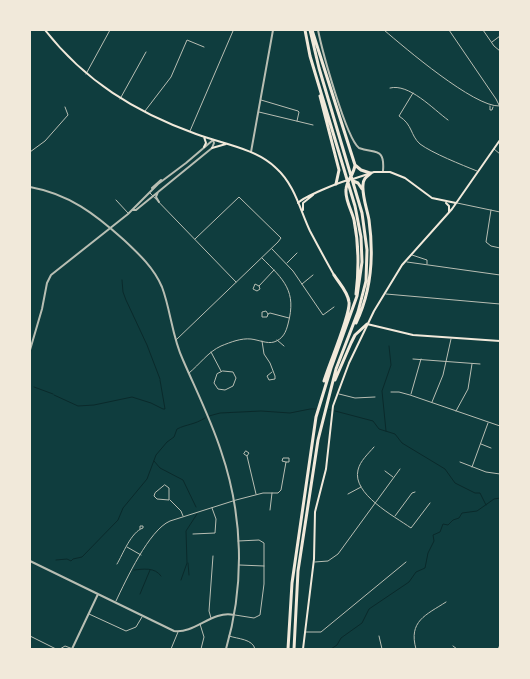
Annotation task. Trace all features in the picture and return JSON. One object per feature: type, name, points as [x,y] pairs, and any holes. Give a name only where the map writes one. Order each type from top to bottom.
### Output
[{"type":"highway","points":[[305,30],[316,76],[358,221],[362,252],[361,276],[354,308],[318,408]]},
{"type":"highway","points":[[311,30],[355,165],[354,172],[346,188],[346,194],[354,218],[358,250],[354,308]]},
{"type":"highway","points":[[311,30],[319,68],[355,188],[367,236],[367,270],[362,297],[348,339]]},
{"type":"highway","points":[[294,649],[299,562],[318,440],[336,369],[366,300],[372,264],[370,228],[362,189],[358,183],[342,175],[339,170],[322,108],[316,76]]},
{"type":"highway","points":[[355,165],[361,170],[371,173]]},
{"type":"highway","points":[[336,184],[339,170]]},
{"type":"highway","points":[[362,189],[364,179],[371,173]]},
{"type":"highway","points":[[288,649],[292,583],[318,408],[329,363],[349,310],[348,296],[334,275]]},
{"type":"highway","points":[[330,394],[350,343],[355,335],[368,324]]},
{"type":"main road","points":[[45,30],[60,49],[86,74],[120,99],[204,137],[251,152],[276,168],[288,181],[294,192],[302,213],[334,275]]},
{"type":"main road","points":[[204,137],[206,143],[204,147]]},
{"type":"main road","points":[[303,649],[314,562],[315,516],[325,475],[331,423],[337,393],[350,359],[384,294],[405,261],[456,203],[500,140]]},
{"type":"main road","points":[[212,148],[227,144]]},
{"type":"main road","points":[[298,203],[336,184],[383,171],[401,176],[428,196],[456,203]]},
{"type":"main road","points":[[294,192],[303,199]]},
{"type":"main road","points":[[302,213],[302,206],[313,195]]},
{"type":"main road","points":[[444,201],[449,206],[448,213]]},
{"type":"main road","points":[[298,203],[306,202]]},
{"type":"main road","points":[[368,324],[413,334],[500,341]]},
{"type":"street","points":[[86,74],[110,30]]},
{"type":"street","points":[[251,152],[273,30]]},
{"type":"street","points":[[318,30],[336,94],[353,141],[358,148],[376,151],[381,155],[384,163],[383,171]]},
{"type":"street","points":[[384,30],[438,73],[475,99],[490,106],[500,107]]},
{"type":"street","points":[[449,30],[500,107]]},
{"type":"street","points":[[483,30],[500,51]]},
{"type":"street","points":[[190,131],[233,31]]},
{"type":"street","points":[[491,42],[500,36]]},
{"type":"street","points":[[145,111],[169,80],[187,40],[204,47]]},
{"type":"street","points":[[120,99],[146,52]]},
{"type":"street","points":[[390,88],[400,87],[413,93],[448,120]]},
{"type":"street","points":[[413,93],[399,115],[407,122],[415,139],[421,145],[478,172]]},
{"type":"street","points":[[261,100],[298,110],[296,122]]},
{"type":"street","points":[[490,106],[489,109],[491,110],[494,106]]},
{"type":"street","points":[[30,152],[45,141],[68,115],[65,107]]},
{"type":"street","points":[[259,112],[313,125]]},
{"type":"street","points":[[30,350],[48,279],[53,273],[133,210],[166,178],[213,140]]},
{"type":"street","points":[[151,193],[159,190],[212,148],[213,140]]},
{"type":"street","points":[[494,149],[500,154]]},
{"type":"street","points":[[30,187],[48,191],[89,210],[142,257],[155,275],[164,294],[176,341],[188,374],[220,447],[234,500],[239,565],[234,614],[226,649]]},
{"type":"street","points":[[159,190],[156,195],[159,202]]},
{"type":"street","points":[[151,193],[236,282]]},
{"type":"street","points":[[176,341],[281,238],[240,197],[195,239]]},
{"type":"street","points":[[116,200],[128,214]]},
{"type":"street","points":[[456,203],[500,212]]},
{"type":"street","points":[[491,210],[486,242],[491,246],[500,248]]},
{"type":"street","points":[[272,248],[295,274],[323,315],[334,307]]},
{"type":"street","points":[[286,264],[297,253]]},
{"type":"street","points":[[411,254],[416,258],[427,260],[427,264]]},
{"type":"street","points":[[188,374],[219,347],[242,339],[272,342],[278,340],[285,333],[292,308],[290,294],[284,281],[262,258]]},
{"type":"street","points":[[405,261],[500,274]]},
{"type":"street","points":[[259,286],[274,270]]},
{"type":"street","points":[[301,284],[313,276]]},
{"type":"street","points":[[384,294],[500,304]]},
{"type":"street","points":[[268,314],[279,314],[290,318]]},
{"type":"street","points":[[431,402],[441,382],[451,337]]},
{"type":"street","points":[[278,340],[284,346]]},
{"type":"street","points":[[262,341],[264,354],[270,363],[272,372]]},
{"type":"street","points":[[211,352],[221,372]]},
{"type":"street","points":[[413,359],[480,364]]},
{"type":"street","points":[[410,395],[420,359]]},
{"type":"street","points":[[456,412],[467,391],[472,364]]},
{"type":"street","points":[[230,371],[236,375],[234,384],[228,389],[222,390],[214,385],[216,376],[221,372],[230,371]]},
{"type":"street","points":[[391,392],[410,395],[500,426]]},
{"type":"street","points":[[337,393],[355,398],[375,397]]},
{"type":"street","points":[[472,467],[488,422]]},
{"type":"street","points":[[480,444],[491,448]]},
{"type":"street","points":[[374,447],[358,469],[361,488],[376,503],[411,528],[430,503]]},
{"type":"street","points":[[247,456],[257,494]]},
{"type":"street","points":[[115,602],[140,555],[159,528],[166,522],[257,494],[278,493],[281,490],[286,462]]},
{"type":"street","points":[[460,462],[486,472],[500,474]]},
{"type":"street","points":[[314,562],[325,562],[336,556],[400,470]]},
{"type":"street","points":[[385,471],[394,477]]},
{"type":"street","points":[[169,500],[167,485],[163,485],[154,493],[158,500],[169,500],[181,511],[183,516]]},
{"type":"street","points":[[348,494],[361,488]]},
{"type":"street","points":[[394,516],[412,493],[415,492]]},
{"type":"street","points":[[270,510],[272,494]]},
{"type":"street","points":[[193,534],[215,533],[216,521],[212,507]]},
{"type":"street","points":[[117,564],[140,529]]},
{"type":"street","points":[[30,561],[168,628],[178,631],[186,630],[211,618],[227,614],[254,618],[260,615],[265,545],[259,540],[238,541]]},
{"type":"street","points":[[127,547],[140,555]]},
{"type":"street","points":[[211,618],[209,611],[213,556]]},
{"type":"street","points":[[304,632],[321,632],[406,562]]},
{"type":"street","points":[[239,565],[265,566]]},
{"type":"street","points":[[60,649],[65,646],[72,649],[98,594]]},
{"type":"street","points":[[416,649],[414,636],[418,622],[446,602]]},
{"type":"street","points":[[89,613],[123,630],[129,631],[136,627],[142,615]]},
{"type":"street","points":[[200,624],[204,637],[201,649]]},
{"type":"street","points":[[170,649],[178,631]]},
{"type":"street","points":[[30,636],[56,649]]},
{"type":"street","points":[[230,636],[251,642],[255,649]]},
{"type":"street","points":[[379,636],[382,649]]},
{"type":"street","points":[[498,649],[500,645]]},
{"type":"street","points":[[453,646],[456,649]]},
{"type":"waterway","points":[[122,280],[126,300],[160,379]]},
{"type":"waterway","points":[[386,431],[382,391],[391,365],[389,346]]},
{"type":"waterway","points":[[54,395],[78,406],[94,405],[132,397],[165,409],[160,380]]},
{"type":"waterway","points":[[34,387],[53,394]]},
{"type":"waterway","points":[[209,416],[220,413],[261,411],[290,413],[315,409]]},
{"type":"waterway","points":[[335,411],[373,421],[379,429],[395,434],[402,443],[445,469],[455,483],[475,493],[480,493],[486,505]]},
{"type":"waterway","points":[[56,560],[67,559],[71,561],[82,557],[118,520],[123,508],[147,479],[156,455],[174,437],[177,429],[205,418]]},
{"type":"waterway","points":[[154,461],[160,468],[183,480],[196,507]]},
{"type":"waterway","points":[[331,649],[337,645],[341,638],[362,623],[369,609],[409,582],[416,572],[425,568],[428,553],[434,541],[433,535],[440,532],[443,524],[448,525],[453,520],[459,518],[462,513],[477,511],[494,499],[500,498]]},
{"type":"waterway","points":[[181,580],[187,563],[186,531],[197,514]]},
{"type":"waterway","points":[[188,563],[189,575]]},
{"type":"waterway","points":[[134,570],[152,570],[161,576]]},
{"type":"waterway","points":[[140,594],[150,570]]}]
